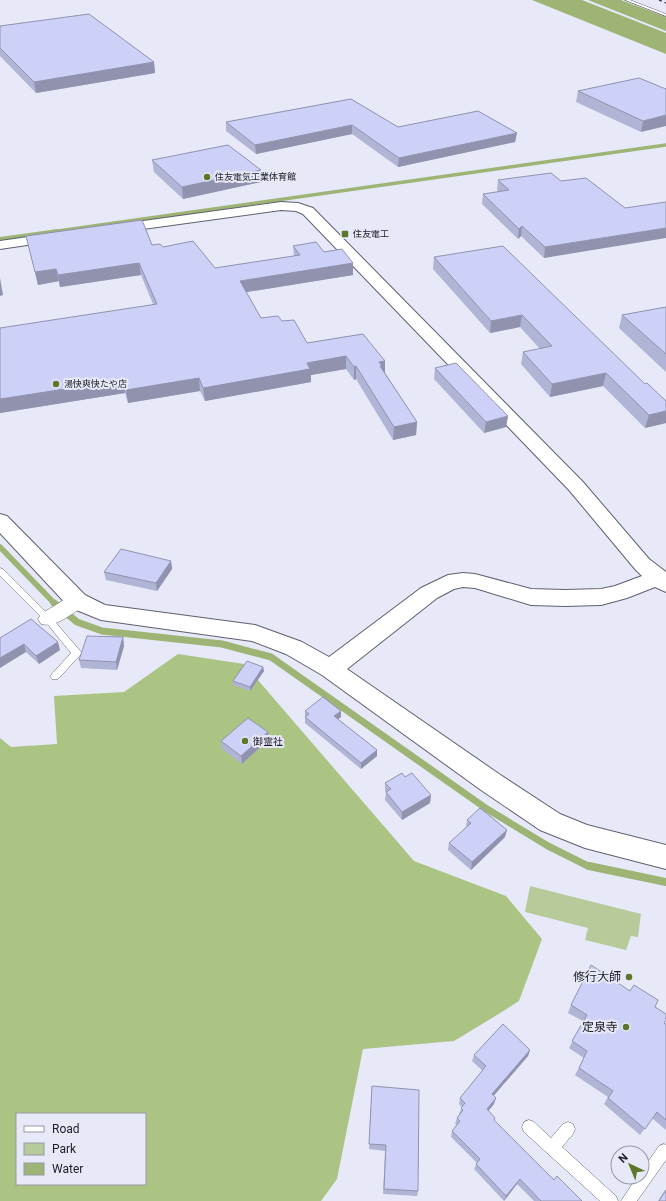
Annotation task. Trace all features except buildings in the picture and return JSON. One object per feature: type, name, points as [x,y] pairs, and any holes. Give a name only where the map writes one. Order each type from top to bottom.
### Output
[{"type":"street","points":[[101,231],[281,206],[293,206],[304,209],[348,252],[576,486],[642,564],[662,581]]},
{"type":"street","points":[[0,245],[70,235]]},
{"type":"street","points":[[0,521],[73,604],[101,612],[220,627],[255,633],[294,648],[330,669],[516,800],[550,822],[585,836],[666,857]]},
{"type":"street","points":[[330,669],[429,593],[448,583],[463,580],[475,581],[531,596],[565,598],[601,597],[662,581]]},
{"type":"street","points":[[48,619],[73,604]]},
{"type":"lane","points":[[626,0],[666,15]]},
{"type":"lane","points":[[0,572],[48,619],[77,653],[55,676]]},
{"type":"lane","points":[[528,1127],[611,1201]]},
{"type":"lane","points":[[552,1148],[568,1129]]},
{"type":"lane","points":[[628,1201],[664,1151],[666,1153]]},
{"type":"green space","points":[[530,886],[641,914],[638,937],[631,936],[626,950],[585,940],[588,928],[525,912]]},
{"type":"shaded area","points":[[178,654],[244,664],[414,861],[506,896],[542,939],[519,1001],[497,1015],[454,1041],[363,1049],[337,1179],[321,1201],[0,1201],[0,738],[11,747],[57,744],[54,696],[124,692]]},
{"type":"water","points":[[532,0],[582,0],[666,33],[666,54]]},
{"type":"water","points":[[588,0],[621,0],[666,17],[666,31]]},
{"type":"waterway","points":[[51,232],[666,145]]},
{"type":"waterway","points":[[0,239],[58,231]]},
{"type":"waterway","points":[[0,547],[54,603]]},
{"type":"waterway","points":[[54,603],[77,622],[102,631],[222,644],[271,657],[487,809],[548,846],[588,866],[593,867]]},
{"type":"waterway","points":[[589,866],[593,867]]},
{"type":"waterway","points":[[593,867],[666,882]]},
{"type":"railway","points":[[659,0],[666,3]]},
{"type":"place","name":"住友電気工業体育館","points":[[207,177]]},
{"type":"place","name":"住友電工","points":[[345,234]]},
{"type":"place","name":"湯快爽快たや店","points":[[56,384]]},
{"type":"place","name":"御霊社","points":[[245,741]]},
{"type":"place","name":"修行大師","points":[[629,977]]},
{"type":"place","name":"定泉寺","points":[[626,1027]]}]
